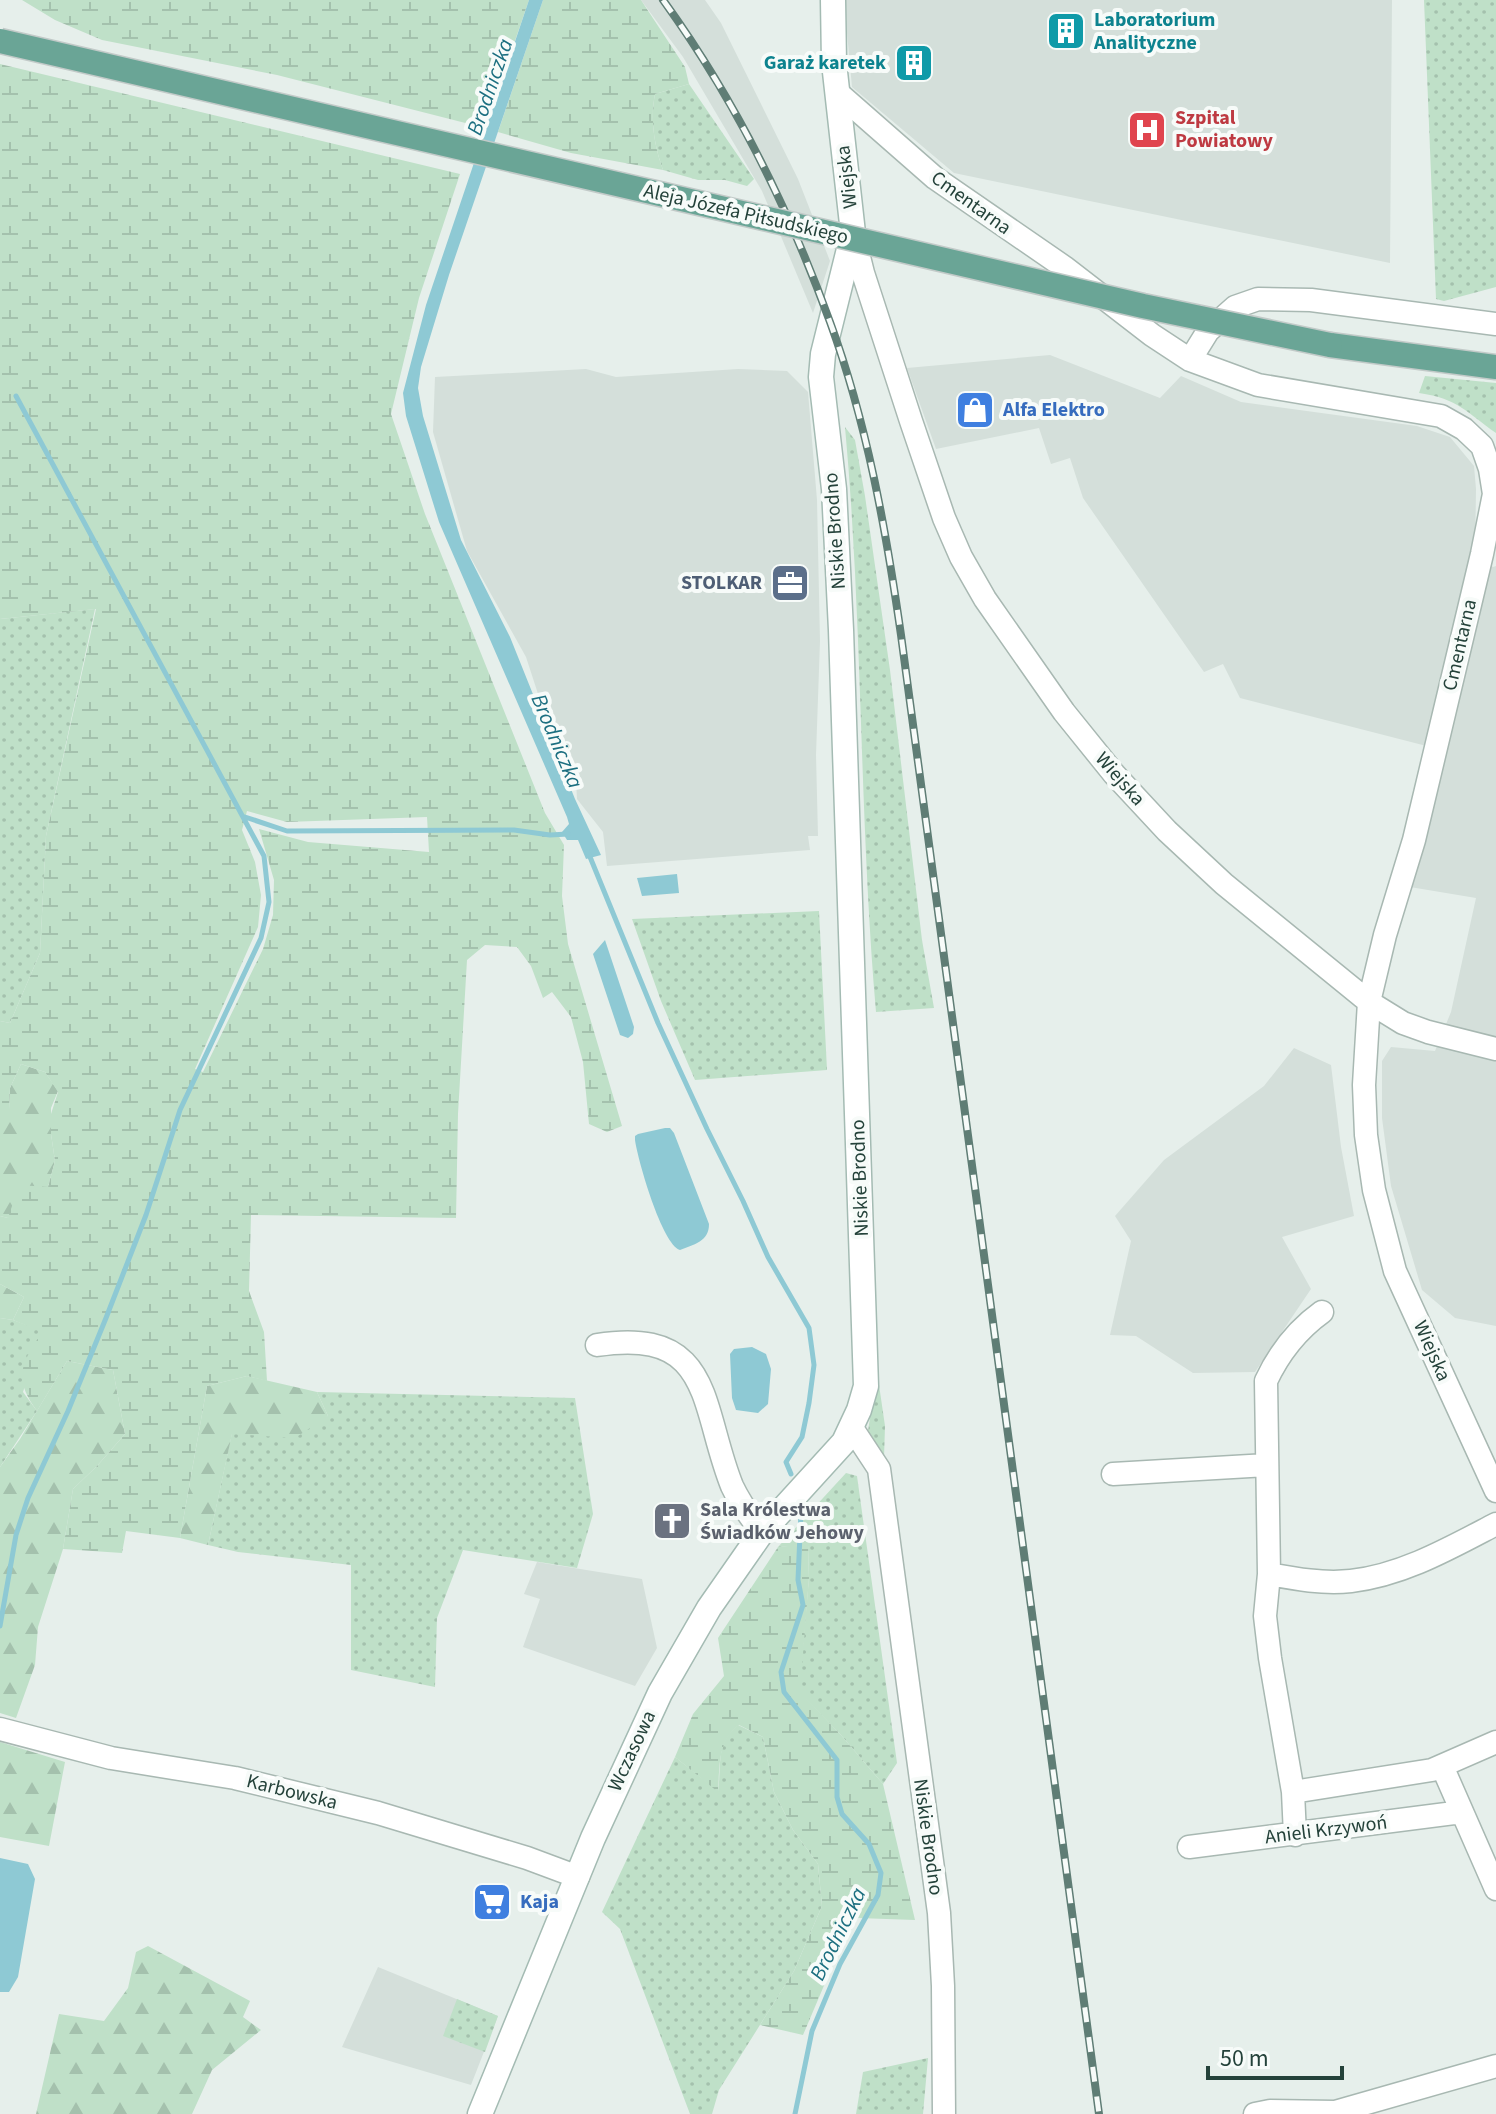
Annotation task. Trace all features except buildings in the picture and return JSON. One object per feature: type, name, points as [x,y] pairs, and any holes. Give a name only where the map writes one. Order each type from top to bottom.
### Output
[{"type":"main road","name":"Aleja Józefa Piłsudskiego","points":[[0,41],[1143,306],[1330,345],[1496,367]]},
{"type":"street","name":"Wiejska","points":[[833,0],[834,63],[853,233],[863,273],[944,518],[961,557],[985,599],[1064,712],[1114,774],[1167,831],[1224,884],[1369,1002],[1364,1085],[1366,1135],[1374,1190],[1395,1271],[1496,1491]]},
{"type":"street","name":"Cmentarna","points":[[838,93],[943,185],[1064,267],[1152,335],[1190,360],[1258,385],[1441,416],[1464,429],[1482,446],[1494,494],[1482,554],[1414,840],[1385,935],[1369,1002]]},
{"type":"street","name":"Niskie Brodno","points":[[853,233],[823,354],[821,377],[834,489],[841,630],[866,1359],[866,1386],[852,1428],[879,1469],[939,1913],[944,2114]]},
{"type":"street","points":[[1190,360],[1208,331],[1235,307],[1258,299],[1311,300],[1496,324]]},
{"type":"street","points":[[1369,1002],[1416,1028],[1496,1049]]},
{"type":"street","points":[[1295,1835],[1293,1792],[1265,1616],[1269,1574],[1266,1381],[1302,1327],[1322,1312]]},
{"type":"street","points":[[597,1345],[620,1341],[643,1342],[679,1355],[703,1389],[732,1484],[743,1509],[762,1532]]},
{"type":"street","name":"Wczasowa","points":[[480,2114],[634,1745],[666,1681],[709,1608],[762,1532],[837,1450],[852,1428]]},
{"type":"street","points":[[1113,1474],[1267,1465]]},
{"type":"street","points":[[1269,1574],[1313,1581],[1377,1577],[1442,1551],[1496,1524]]},
{"type":"street","name":"Karbowska","points":[[0,1729],[111,1758],[235,1778],[378,1813],[527,1858],[578,1877]]},
{"type":"street","points":[[1293,1792],[1442,1766],[1496,1742]]},
{"type":"street","points":[[1442,1766],[1496,1889]]},
{"type":"street","name":"Anieli Krzywoń","points":[[1189,1847],[1462,1812]]},
{"type":"street","points":[[1255,2114],[1270,2111],[1335,2112],[1496,2066]]},
{"type":"shaded area","points":[[641,0],[705,0],[721,23],[798,179],[830,261],[813,313],[762,191],[683,57]]},
{"type":"shaded area","name":"Szpital Powiatowy","points":[[844,0],[1392,0],[1390,263],[954,173],[852,87]]},
{"type":"shaded area","points":[[1050,355],[1160,398],[1181,376],[1241,402],[1417,426],[1450,437],[1474,466],[1475,553],[1493,567],[1496,566],[1496,1326],[1455,1318],[1422,1290],[1391,1186],[1382,1118],[1382,1061],[1391,1047],[1435,1051],[1451,1012],[1476,898],[1410,887],[1446,751],[1240,698],[1223,664],[1204,672],[1083,498],[1070,458],[1051,464],[1039,428],[936,449],[907,368]]},
{"type":"shaded area","name":"STOLKAR","points":[[586,369],[616,377],[738,369],[787,371],[808,392],[817,500],[820,641],[816,755],[818,836],[808,836],[810,850],[607,866],[603,832],[577,799],[576,780],[540,700],[526,657],[467,551],[433,432],[435,377]]},
{"type":"shaded area","points":[[1294,1048],[1331,1065],[1341,1147],[1354,1216],[1282,1237],[1311,1289],[1255,1372],[1193,1373],[1136,1336],[1110,1335],[1131,1241],[1115,1216],[1164,1160],[1264,1086]]},
{"type":"shaded area","points":[[537,1562],[642,1579],[657,1648],[635,1686],[523,1647],[540,1599],[524,1594]]},
{"type":"shaded area","points":[[378,1967],[498,2016],[471,2085],[342,2047]]},
{"type":"green space","points":[[22,0],[529,0],[485,128],[277,75],[102,40],[55,20]]},
{"type":"green space","points":[[543,0],[641,0],[685,67],[689,84],[655,94],[654,132],[663,170],[571,153],[498,132]]},
{"type":"green space","points":[[1424,0],[1496,0],[1496,287],[1444,301],[1436,299]]},
{"type":"green space","points":[[0,64],[460,174],[419,298],[391,414],[425,514],[545,813],[564,845],[562,896],[568,944],[622,1126],[607,1132],[589,1124],[583,1062],[571,1017],[552,992],[543,998],[531,966],[517,947],[485,945],[467,960],[458,1114],[456,1218],[251,1215],[249,1291],[264,1332],[267,1381],[247,1376],[207,1386],[180,1538],[126,1531],[122,1553],[63,1549],[73,1489],[125,1434],[113,1370],[67,1361],[37,1411],[24,1389],[22,1379],[25,1362],[42,1332],[13,1320],[24,1297],[0,1284],[0,1216],[8,1218],[19,1185],[48,1187],[55,1161],[51,1114],[58,1092],[45,1072],[21,1064],[10,1088],[9,1109],[0,1109],[0,1021],[10,1023],[40,953],[46,836],[96,609],[0,619]],"holes":[[[247,811],[287,822],[427,817],[429,852],[308,842],[259,829],[274,880],[273,915],[263,949],[203,1072],[195,1069],[258,927],[261,895],[255,862],[242,830]]]},
{"type":"green space","points":[[689,84],[754,179],[747,186],[725,180],[698,180],[663,170],[654,132],[655,94]]},
{"type":"green space","points":[[1425,376],[1496,383],[1496,433],[1453,403],[1419,393]]},
{"type":"green space","points":[[845,427],[855,440],[865,496],[890,670],[922,940],[934,1008],[876,1012]]},
{"type":"green space","points":[[95,609],[46,836],[40,953],[10,1023],[0,1021],[0,619]]},
{"type":"green space","points":[[819,911],[827,1070],[695,1080],[661,1001],[632,919]]},
{"type":"green space","points":[[21,1064],[45,1072],[58,1091],[51,1108],[55,1161],[48,1187],[8,1218],[0,1216],[0,1109],[9,1109],[10,1088]]},
{"type":"green space","points":[[0,1284],[24,1297],[13,1320],[0,1318]]},
{"type":"green space","points":[[0,1318],[43,1331],[23,1392],[37,1411],[0,1467]]},
{"type":"green space","points":[[67,1361],[113,1370],[125,1434],[73,1489],[63,1549],[38,1627],[35,1665],[16,1718],[0,1713],[0,1467]]},
{"type":"green space","points":[[877,1371],[885,1426],[884,1458],[868,1431]]},
{"type":"green space","points":[[247,1376],[317,1392],[328,1416],[295,1438],[232,1434],[208,1545],[180,1538],[207,1386]]},
{"type":"green space","points":[[317,1392],[575,1398],[593,1514],[577,1568],[463,1550],[437,1618],[435,1687],[351,1670],[351,1565],[238,1552],[208,1545],[232,1433],[328,1416]]},
{"type":"green space","points":[[846,1473],[857,1476],[897,1763],[883,1784],[799,1692],[809,1578],[808,1545],[778,1547]]},
{"type":"green space","points":[[808,1544],[809,1578],[800,1692],[883,1784],[915,1920],[858,1918],[837,1955],[803,2035],[760,2025],[794,1971],[822,1906],[818,1864],[793,1830],[774,1792],[763,1737],[739,1725],[732,1731],[721,1755],[718,1792],[675,1757],[693,1714],[724,1676],[718,1638],[778,1547]]},
{"type":"green space","points":[[738,1725],[763,1737],[774,1792],[793,1830],[818,1864],[822,1906],[794,1971],[719,2090],[712,2114],[690,2114],[620,1929],[602,1912],[675,1757],[718,1791],[723,1747]]},
{"type":"green space","points":[[0,1742],[65,1762],[49,1846],[0,1837]]},
{"type":"green space","points":[[148,1946],[250,2001],[243,2017],[261,2030],[212,2070],[192,2114],[36,2114],[59,2014],[104,2021],[128,1988],[136,1952]]},
{"type":"green space","points":[[457,1999],[498,2016],[485,2052],[443,2036]]},
{"type":"green space","points":[[928,2058],[923,2114],[856,2114],[863,2072]]},
{"type":"water","points":[[529,0],[543,0],[449,275],[421,367],[418,388],[423,416],[461,540],[510,637],[575,799],[601,855],[586,859],[578,840],[567,840],[562,832],[569,824],[567,817],[439,522],[406,416],[403,393],[426,305]]},
{"type":"water","points":[[677,874],[679,893],[642,896],[637,878]]},
{"type":"water","points":[[605,940],[634,1027],[633,1034],[628,1038],[620,1035],[593,954]]},
{"type":"water","points":[[670,1128],[674,1133],[709,1224],[704,1239],[680,1250],[673,1244],[659,1218],[635,1140],[638,1134]]},
{"type":"water","points":[[752,1347],[766,1354],[771,1369],[768,1404],[758,1413],[736,1410],[732,1398],[730,1354],[734,1349]]},
{"type":"water","points":[[0,1858],[28,1864],[35,1879],[18,1977],[9,1992],[0,1992]]},
{"type":"waterway","points":[[0,1626],[16,1535],[28,1498],[106,1318],[146,1215],[180,1110],[261,938],[269,902],[264,856],[16,396]]},
{"type":"waterway","points":[[245,817],[287,831],[514,830],[568,834]]},
{"type":"waterway","name":"Brodniczka","points":[[588,852],[658,1023],[707,1129],[768,1257],[809,1328],[814,1365],[802,1437],[786,1462],[791,1474]]},
{"type":"waterway","name":"Brodniczka","points":[[795,2114],[812,2031],[840,1964],[878,1895],[881,1873],[869,1844],[842,1814],[837,1797],[837,1760],[784,1692],[781,1672],[803,1605],[798,1580],[801,1511]]},
{"type":"railway","points":[[663,0],[736,115],[797,238],[843,360],[874,477],[901,635],[1099,2114]]},
{"type":"place","name":"Laboratorium Analityczne","points":[[1066,31]]},
{"type":"place","name":"Garaż karetek","points":[[914,63]]},
{"type":"place","name":"Szpital Powiatowy","points":[[1147,130]]},
{"type":"place","name":"Alfa Elektro","points":[[975,410]]},
{"type":"place","name":"STOLKAR","points":[[790,583]]},
{"type":"place","name":"Sala Królestwa Świadków Jehowy","points":[[672,1521]]},
{"type":"place","name":"Kaja","points":[[492,1902]]}]
